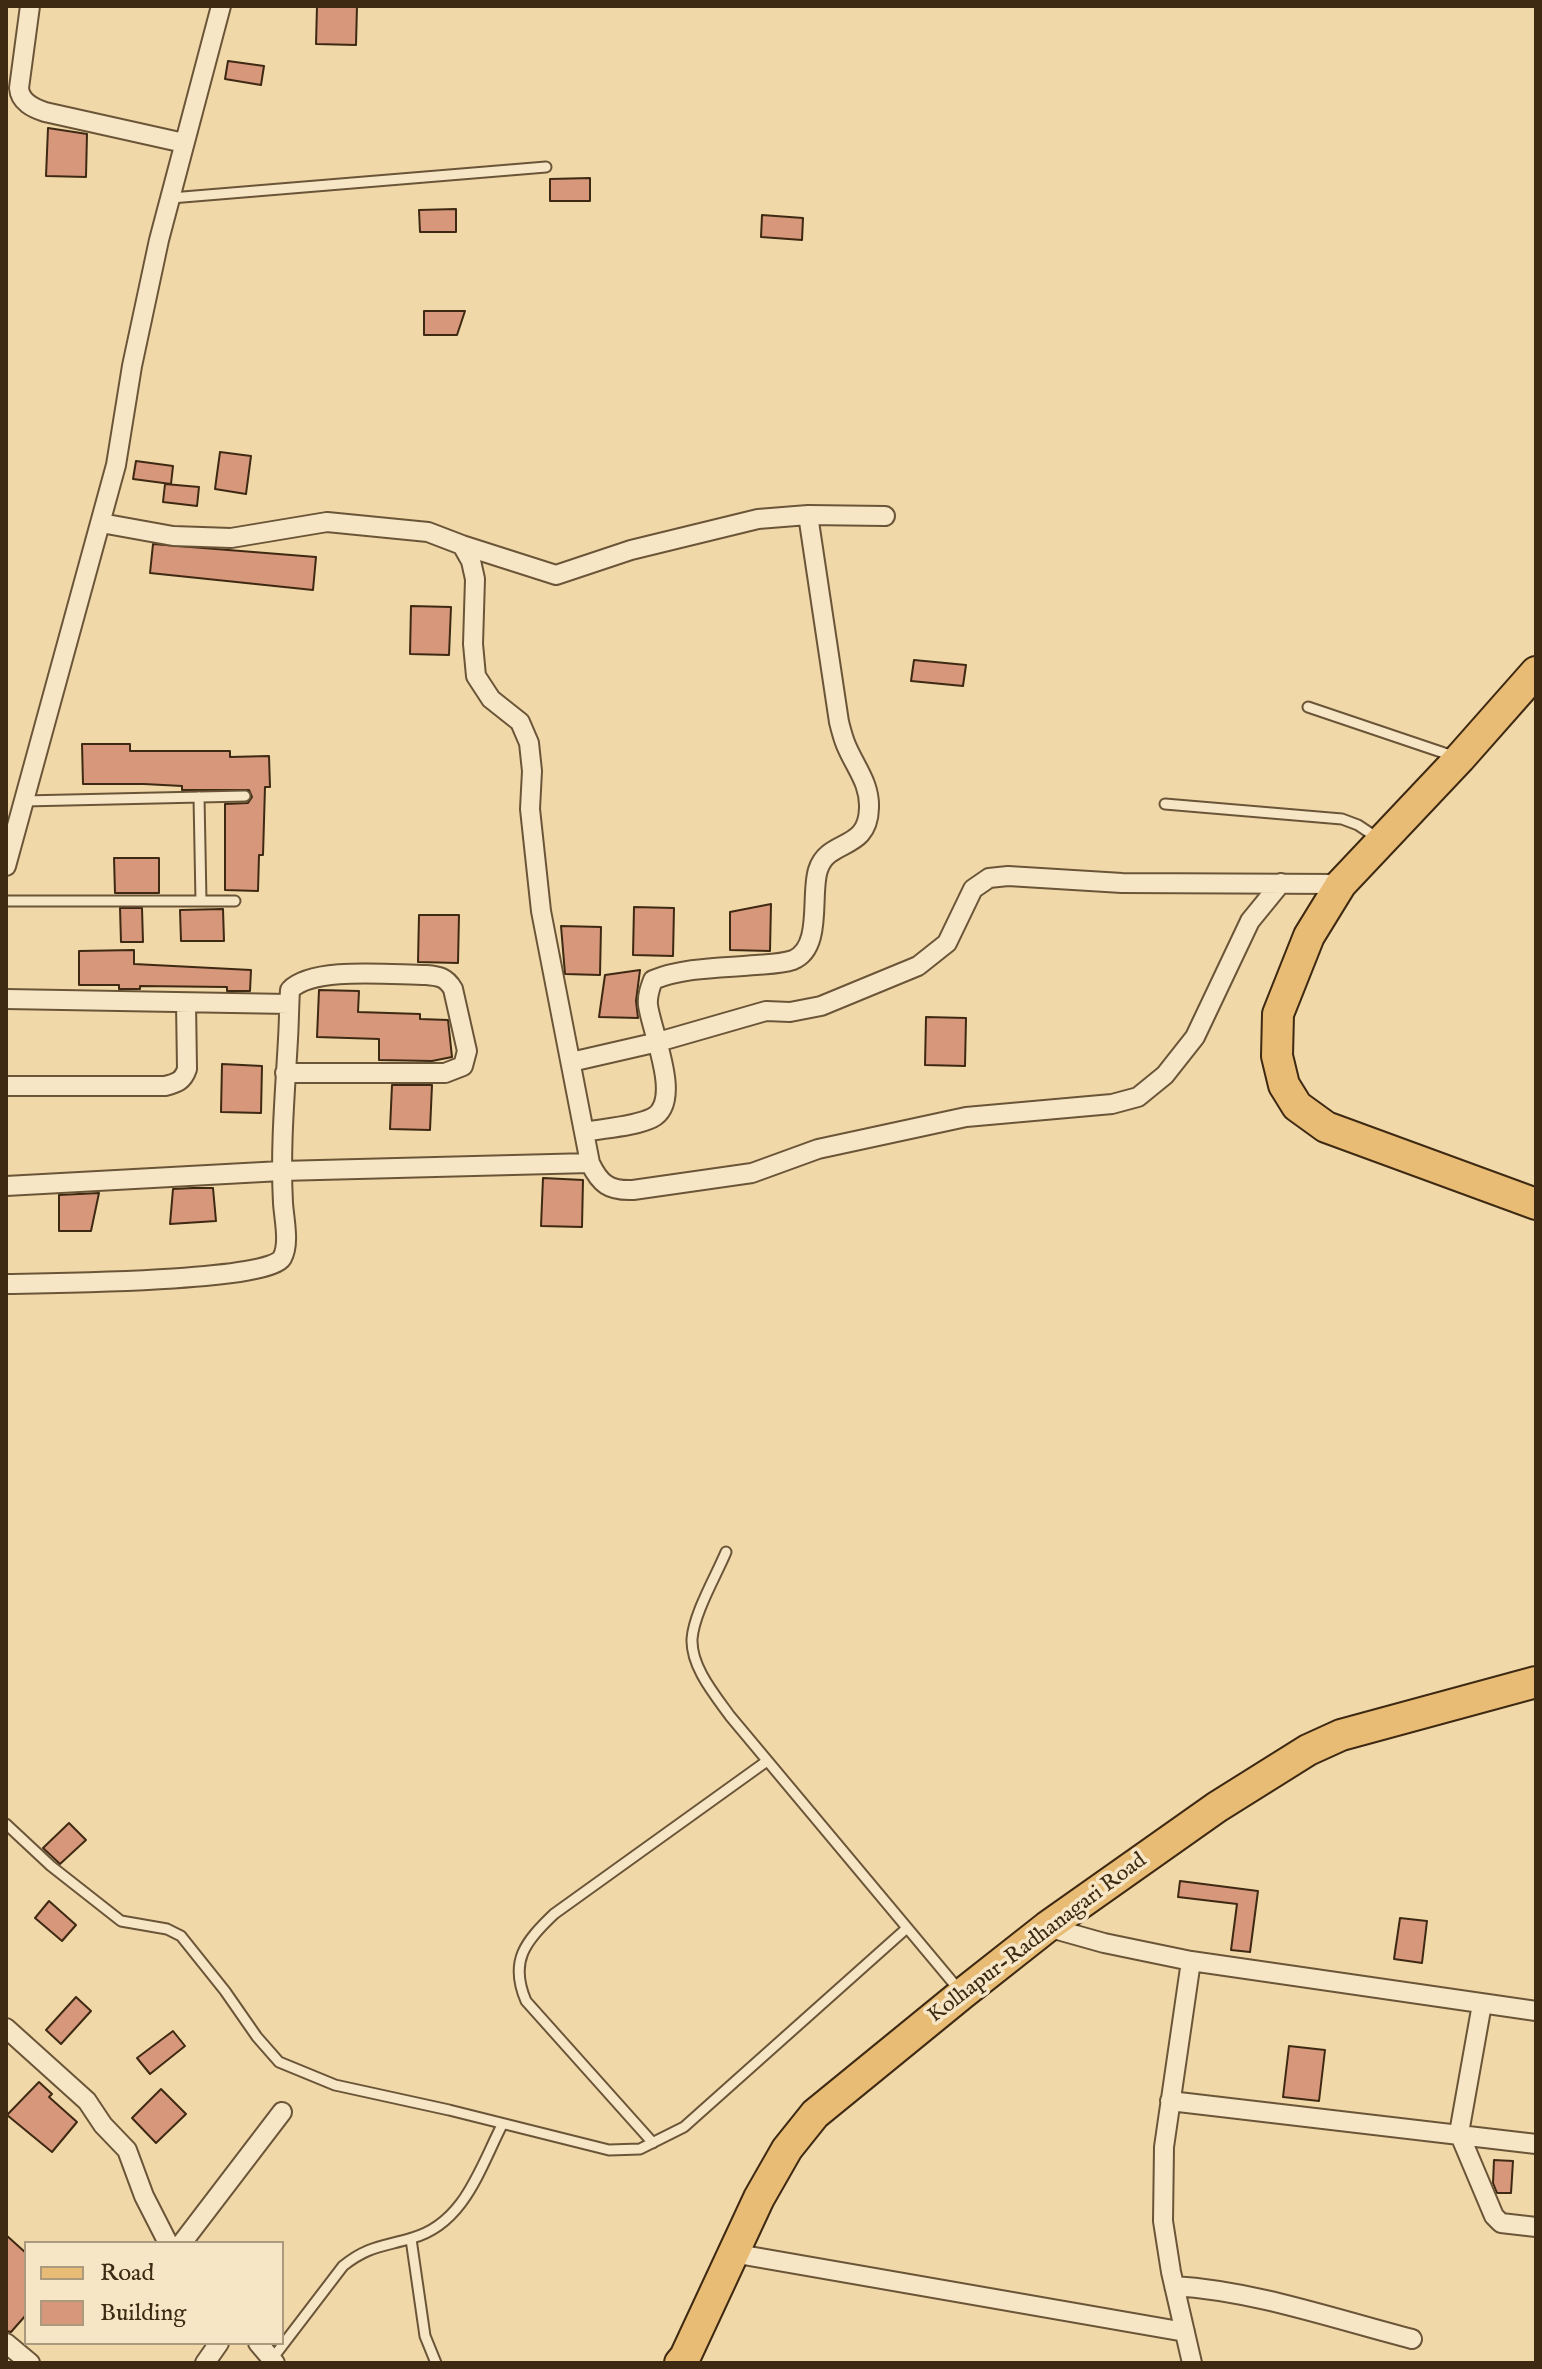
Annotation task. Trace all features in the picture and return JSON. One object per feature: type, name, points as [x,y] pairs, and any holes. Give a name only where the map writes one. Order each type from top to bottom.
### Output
[{"type":"main road","points":[[1536,672],[1341,884],[1309,936],[1278,1014],[1277,1056],[1284,1085],[1297,1106],[1326,1127],[1536,1204]]},
{"type":"main road","name":"Kolhapur-Radhanagari Road","points":[[680,2363],[759,2198],[787,2149],[815,2114],[962,1994],[1047,1927],[1217,1807],[1308,1750],[1341,1735],[1536,1682]]},
{"type":"street","points":[[30,6],[19,88],[25,102],[45,112],[184,143]]},
{"type":"street","points":[[6,866],[116,465],[132,366],[170,198],[221,6]]},
{"type":"street","points":[[101,523],[173,536],[231,538],[327,522],[428,532],[556,575],[631,550],[758,519],[808,515],[885,516]]},
{"type":"street","points":[[584,1132],[650,1119],[660,1113],[666,1096],[666,1083],[648,1005],[653,980],[687,971],[780,963],[801,955],[808,946],[812,928],[817,872],[822,859],[860,835],[869,812],[866,783],[845,745],[839,722],[808,515]]},
{"type":"street","points":[[462,545],[471,561],[475,579],[473,644],[476,676],[491,699],[520,722],[529,743],[532,771],[530,809],[541,911],[590,1163],[598,1180],[606,1186],[633,1190],[752,1173],[818,1149],[966,1117],[1112,1104],[1138,1097],[1165,1075],[1195,1037],[1250,921],[1281,883]]},
{"type":"street","points":[[571,1062],[658,1042],[766,1011],[790,1012],[821,1006],[918,966],[947,943],[973,889],[989,878],[1122,883],[1341,884]]},
{"type":"street","points":[[6,1284],[103,1283],[194,1276],[259,1269],[280,1262],[285,1241],[281,1171],[285,1073],[290,990],[298,983],[322,975],[441,976],[449,981],[464,1032],[466,1060],[463,1066],[445,1073],[285,1073]]},
{"type":"street","points":[[6,999],[289,1004]]},
{"type":"street","points":[[6,1086],[165,1086],[177,1083],[184,1078],[187,1069],[186,1003]]},
{"type":"street","points":[[6,1186],[281,1171],[590,1163]]},
{"type":"street","points":[[1047,1927],[1104,1943],[1191,1961],[1536,2011]]},
{"type":"street","points":[[1191,1961],[1164,2147],[1163,2221],[1192,2363]]},
{"type":"street","points":[[1482,2004],[1459,2133],[1494,2216],[1501,2223],[1536,2227]]},
{"type":"street","points":[[6,2028],[87,2101],[103,2125],[127,2150],[144,2196],[167,2241]]},
{"type":"street","points":[[1170,2101],[1536,2144]]},
{"type":"street","points":[[184,2241],[282,2112]]},
{"type":"street","points":[[732,2253],[1185,2332]]},
{"type":"street","points":[[1174,2286],[1254,2298],[1412,2339]]},
{"type":"street","points":[[6,2343],[30,2363]]},
{"type":"street","points":[[205,2363],[218,2345]]},
{"type":"street","points":[[260,2345],[274,2361]]},
{"type":"lane","points":[[170,198],[546,167]]},
{"type":"lane","points":[[1308,707],[1460,758]]},
{"type":"lane","points":[[23,801],[245,796]]},
{"type":"lane","points":[[199,797],[201,901]]},
{"type":"lane","points":[[1165,804],[1342,819],[1358,825],[1381,841]]},
{"type":"lane","points":[[6,901],[235,901]]},
{"type":"lane","points":[[726,1552],[695,1624],[692,1640],[703,1677],[767,1761],[962,1994]]},
{"type":"lane","points":[[653,2143],[526,2001],[519,1983],[519,1964],[532,1934],[554,1914],[767,1761]]},
{"type":"lane","points":[[6,1824],[51,1866],[121,1921],[167,1929],[181,1936],[279,2062],[335,2085],[609,2150],[640,2149],[684,2127],[907,1928]]},
{"type":"lane","points":[[274,2361],[343,2266],[372,2247],[411,2239],[439,2225],[460,2206],[502,2125]]},
{"type":"lane","points":[[411,2239],[425,2336],[436,2363]]},
{"type":"building","points":[[317,6],[357,6],[356,45],[316,44]]},
{"type":"building","points":[[228,61],[264,66],[261,85],[225,79]]},
{"type":"building","points":[[48,128],[87,134],[86,177],[46,176]]},
{"type":"building","points":[[590,178],[590,201],[550,201],[550,179]]},
{"type":"building","points":[[456,209],[456,232],[420,232],[419,210]]},
{"type":"building","points":[[762,215],[803,218],[802,240],[761,237]]},
{"type":"building","points":[[424,311],[465,311],[457,335],[424,335]]},
{"type":"building","points":[[220,452],[251,456],[246,494],[215,489]]},
{"type":"building","points":[[136,461],[173,466],[171,484],[133,479]]},
{"type":"building","points":[[165,484],[199,487],[197,506],[163,502]]},
{"type":"building","points":[[153,544],[316,557],[313,590],[150,573]]},
{"type":"building","points":[[411,606],[451,607],[449,655],[410,654]]},
{"type":"building","points":[[914,660],[966,665],[963,686],[911,681]]},
{"type":"building","points":[[82,744],[130,744],[130,751],[230,751],[230,757],[269,756],[270,787],[265,787],[263,855],[259,855],[258,891],[225,890],[225,804],[248,803],[252,797],[249,790],[182,790],[182,786],[83,784]]},
{"type":"building","points":[[114,858],[159,858],[159,893],[115,893]]},
{"type":"building","points":[[771,904],[770,951],[730,950],[730,912]]},
{"type":"building","points":[[634,907],[674,908],[673,956],[633,955]]},
{"type":"building","points":[[120,908],[142,908],[143,942],[121,942]]},
{"type":"building","points":[[223,909],[224,941],[181,941],[180,910]]},
{"type":"building","points":[[419,915],[459,915],[458,963],[418,962]]},
{"type":"building","points":[[561,926],[601,927],[600,975],[565,974]]},
{"type":"building","points":[[134,950],[134,964],[251,970],[250,991],[227,991],[227,987],[140,986],[140,989],[119,989],[119,985],[79,985],[79,951]]},
{"type":"building","points":[[640,970],[636,1001],[638,1018],[599,1017],[605,975]]},
{"type":"building","points":[[319,990],[359,991],[358,1012],[420,1014],[420,1019],[448,1020],[452,1057],[432,1061],[379,1060],[379,1039],[317,1037]]},
{"type":"building","points":[[926,1017],[966,1018],[965,1066],[925,1065]]},
{"type":"building","points":[[222,1064],[262,1066],[261,1113],[221,1112]]},
{"type":"building","points":[[392,1085],[432,1085],[430,1130],[390,1129]]},
{"type":"building","points":[[543,1178],[583,1180],[582,1227],[541,1226]]},
{"type":"building","points":[[213,1188],[216,1221],[170,1224],[173,1189]]},
{"type":"building","points":[[99,1193],[91,1231],[59,1231],[59,1195]]},
{"type":"building","points":[[69,1823],[86,1840],[60,1864],[43,1848]]},
{"type":"building","points":[[1180,1881],[1258,1891],[1250,1952],[1231,1950],[1237,1904],[1178,1897]]},
{"type":"building","points":[[49,1901],[76,1925],[62,1941],[35,1918]]},
{"type":"building","points":[[1400,1918],[1427,1921],[1422,1963],[1394,1959]]},
{"type":"building","points":[[76,1997],[91,2011],[61,2044],[46,2030]]},
{"type":"building","points":[[173,2031],[185,2046],[150,2074],[137,2058]]},
{"type":"building","points":[[1289,2046],[1325,2050],[1319,2101],[1283,2097]]},
{"type":"building","points":[[39,2082],[52,2094],[49,2097],[77,2122],[52,2152],[7,2115]]},
{"type":"building","points":[[161,2089],[186,2114],[156,2143],[132,2118]]},
{"type":"building","points":[[1494,2160],[1513,2161],[1511,2193],[1497,2193],[1493,2183]]},
{"type":"building","points":[[6,2235],[24,2251],[24,2317],[11,2332],[6,2331]]}]
